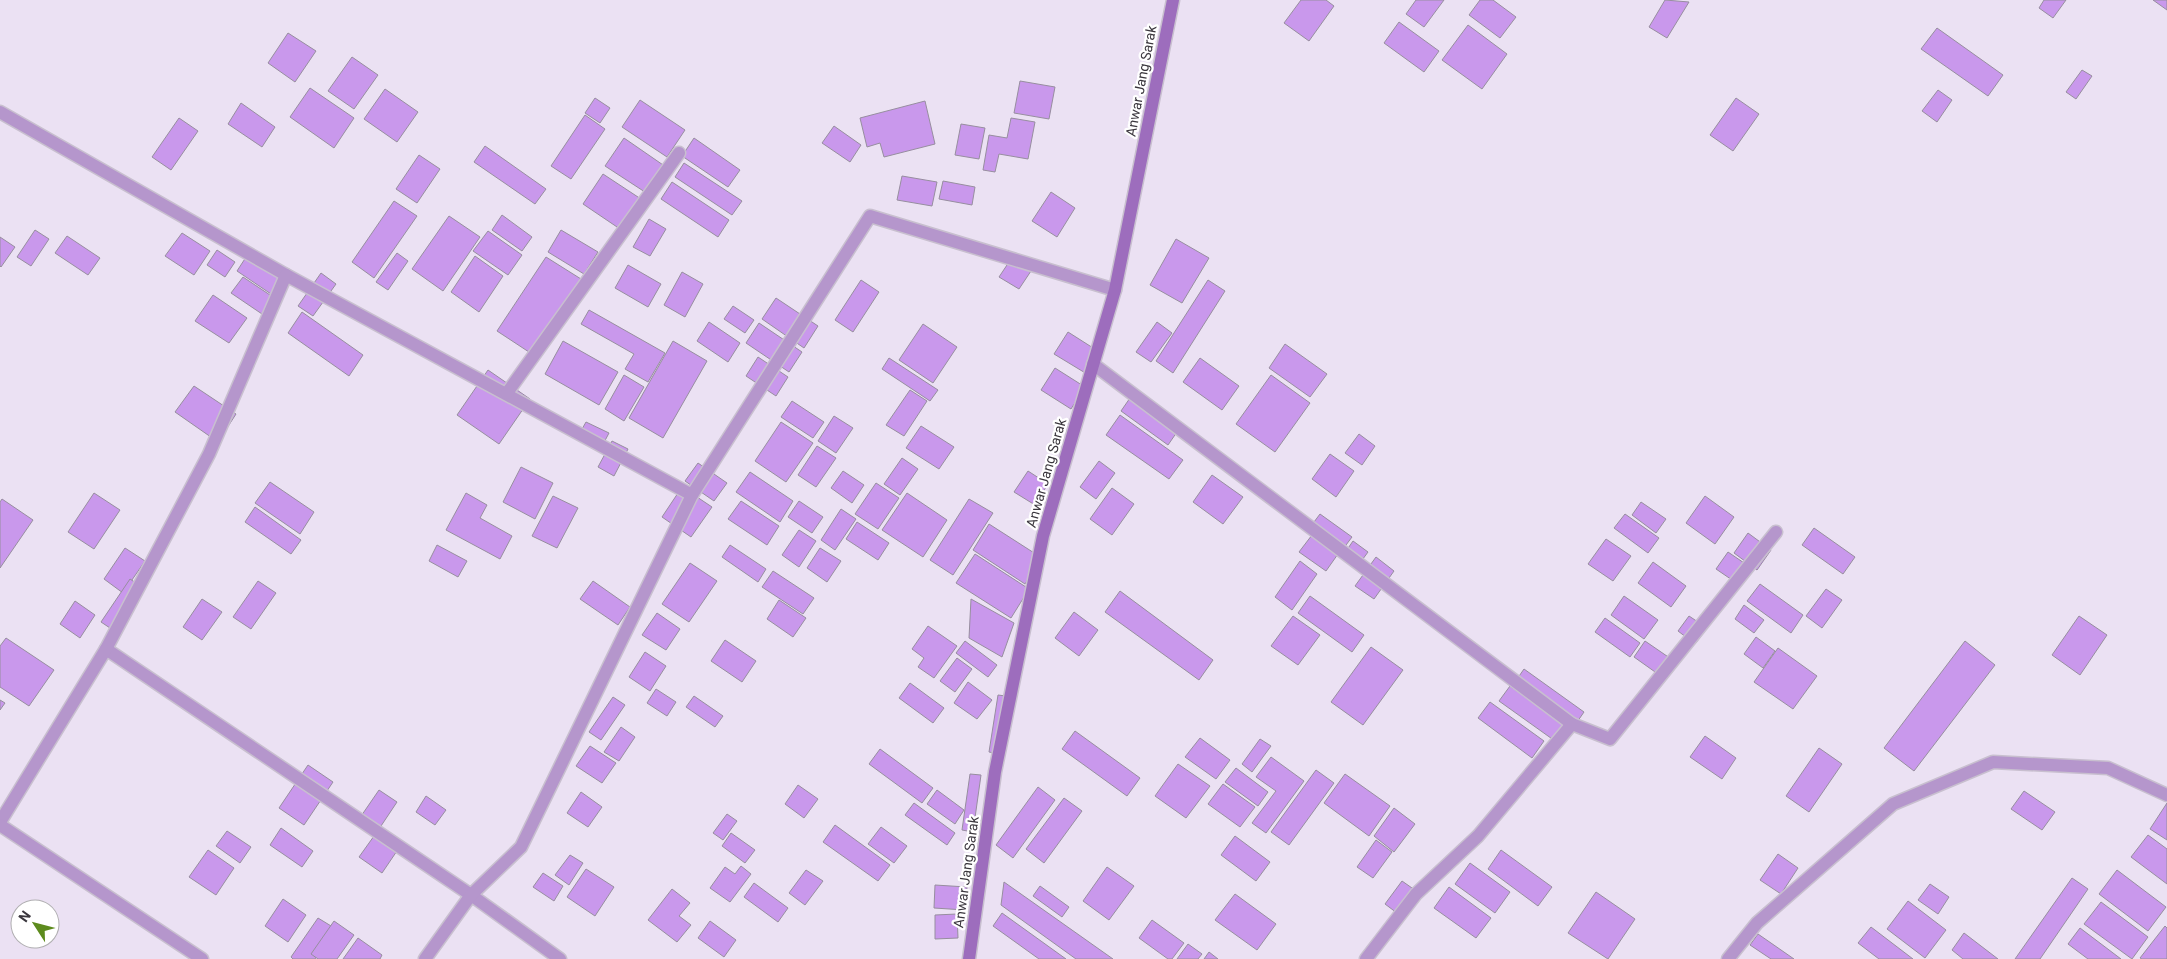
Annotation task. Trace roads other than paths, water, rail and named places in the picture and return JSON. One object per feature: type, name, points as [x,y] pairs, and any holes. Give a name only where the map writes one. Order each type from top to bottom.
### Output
[{"type":"main road","name":"Anwar Jang Sarak","points":[[969,959],[995,772],[1041,545],[1115,290],[1173,0]]},
{"type":"street","points":[[0,112],[286,275],[507,393],[692,495]]},
{"type":"street","points":[[507,393],[679,153]]},
{"type":"street","points":[[425,959],[471,895],[521,847],[692,495],[870,216],[1115,290]]},
{"type":"street","points":[[202,959],[0,823],[106,649],[209,454],[286,275]]},
{"type":"street","points":[[1093,364],[1572,724],[1610,739],[1776,532]]},
{"type":"street","points":[[106,649],[471,895],[560,959]]},
{"type":"street","points":[[1366,959],[1416,894],[1478,836],[1572,724]]},
{"type":"street","points":[[1728,959],[1757,923],[1893,804],[1993,762],[2108,768],[2167,795]]}]
